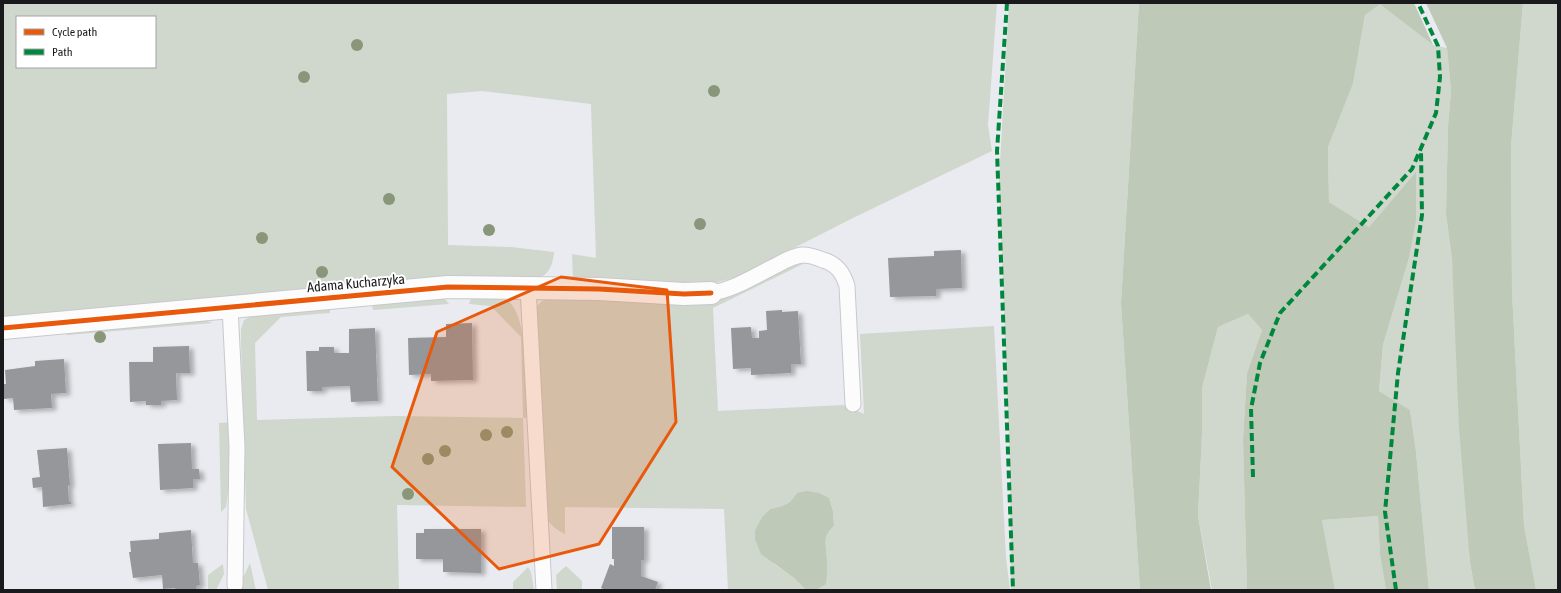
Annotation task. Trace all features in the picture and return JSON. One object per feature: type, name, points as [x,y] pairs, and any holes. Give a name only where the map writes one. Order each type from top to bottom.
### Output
[{"type":"street","name":"Adama Kucharzyka","points":[[3,328],[448,287],[528,287],[684,294],[711,293]]},
{"type":"lane","points":[[711,293],[732,287],[789,259],[801,255],[811,256],[827,261],[838,268],[844,276],[847,286],[853,404]]},
{"type":"lane","points":[[528,287],[544,590]]},
{"type":"lane","points":[[230,307],[237,447],[234,585]]},
{"type":"highlighted area","points":[[561,277],[667,290],[676,422],[599,544],[499,569],[392,467],[437,332]]},
{"type":"shaded area","points":[[3,3],[997,3],[988,125],[992,151],[853,218],[737,277],[711,284],[573,280],[572,254],[596,258],[591,104],[482,91],[447,94],[448,245],[511,247],[554,252],[550,267],[540,278],[3,320]]},
{"type":"shaded area","points":[[1009,3],[1139,3],[1121,303],[1140,590],[1011,590],[1010,463],[999,180]]},
{"type":"shaded area","points":[[1380,3],[1433,45],[1447,48],[1451,91],[1448,127],[1446,214],[1452,259],[1470,563],[1475,590],[1429,590],[1416,452],[1410,410],[1379,391],[1383,345],[1409,258],[1416,173],[1369,227],[1329,202],[1328,147],[1353,84],[1365,15]]},
{"type":"shaded area","points":[[1523,3],[1558,3],[1558,590],[1536,590],[1524,526],[1512,292],[1511,146]]},
{"type":"shaded area","points":[[805,263],[713,308],[718,411],[844,405],[864,414],[860,334],[994,326],[1006,558],[1010,590],[816,590],[826,583],[826,538],[827,534],[834,526],[833,511],[829,498],[797,493],[790,502],[770,509],[762,517],[755,530],[755,539],[774,564],[794,578],[806,590],[728,590],[724,509],[565,507],[565,534],[556,529],[549,522],[546,515],[536,311],[539,304],[546,299],[687,300],[794,265]]},
{"type":"shaded area","points":[[472,296],[500,297],[508,301],[515,309],[520,322],[525,356],[527,418],[523,418],[521,337],[491,306],[469,304]]},
{"type":"shaded area","points":[[444,298],[449,304],[373,310],[371,300]]},
{"type":"shaded area","points":[[330,309],[330,313],[281,317],[255,343],[257,420],[394,416],[523,418],[526,507],[397,505],[399,590],[268,590],[246,509],[241,340],[241,329],[244,320],[256,313]]},
{"type":"shaded area","points":[[1248,314],[1262,330],[1247,373],[1243,439],[1247,590],[1212,590],[1198,516],[1202,435],[1202,388],[1218,327]]},
{"type":"shaded area","points":[[200,319],[213,323],[67,335],[66,328]]},
{"type":"shaded area","points":[[231,422],[229,485],[226,507],[221,512],[219,423]]},
{"type":"shaded area","points":[[1378,516],[1380,555],[1386,590],[1335,590],[1322,520]]},
{"type":"shaded area","points":[[250,563],[256,590],[237,590]]},
{"type":"shaded area","points":[[223,564],[224,574],[216,590],[208,590],[208,575]]},
{"type":"shaded area","points":[[566,566],[582,581],[582,590],[557,590],[556,575]]},
{"type":"shaded area","points":[[528,567],[531,572],[534,590],[513,590],[513,582]]},
{"type":"green space","points":[[1139,3],[1414,3],[1433,45],[1380,4],[1365,15],[1353,84],[1328,147],[1329,202],[1369,227],[1416,172],[1416,219],[1409,258],[1383,345],[1379,391],[1410,410],[1416,452],[1429,590],[1386,590],[1380,555],[1378,516],[1322,520],[1335,590],[1247,590],[1243,439],[1247,373],[1262,330],[1248,314],[1218,327],[1202,388],[1202,435],[1198,516],[1211,590],[1140,590],[1121,303]]},
{"type":"green space","points":[[1426,3],[1523,3],[1511,146],[1512,292],[1524,526],[1536,590],[1475,590],[1470,563],[1459,427],[1452,259],[1446,214],[1448,127],[1451,91],[1447,48]]},
{"type":"green space","points":[[807,491],[819,493],[829,498],[833,511],[834,526],[827,534],[826,538],[826,584],[816,590],[806,590],[794,578],[761,554],[755,539],[755,530],[762,517],[770,509],[790,502],[797,493]]},
{"type":"building","points":[[961,250],[962,288],[936,289],[936,296],[890,297],[888,258],[934,256],[934,251]]},
{"type":"building","points":[[782,310],[782,312],[798,311],[801,364],[791,364],[791,373],[751,375],[751,368],[733,369],[731,328],[751,327],[752,338],[759,338],[759,331],[767,330],[766,311]]},
{"type":"building","points":[[472,323],[473,380],[431,381],[431,374],[409,375],[408,338],[446,337],[446,324]]},
{"type":"building","points":[[375,328],[378,401],[351,402],[350,386],[322,387],[322,391],[307,391],[306,351],[319,351],[319,347],[334,347],[334,353],[349,353],[349,329]]},
{"type":"building","points":[[189,346],[190,373],[176,373],[177,400],[161,401],[161,405],[146,405],[146,401],[130,402],[129,362],[153,362],[153,347]]},
{"type":"building","points":[[64,359],[66,393],[51,394],[52,408],[14,410],[13,398],[4,399],[3,384],[6,384],[5,370],[35,366],[35,361]]},
{"type":"building","points":[[191,443],[192,469],[199,469],[200,479],[193,479],[193,488],[160,490],[158,444]]},
{"type":"building","points":[[67,448],[70,485],[68,485],[69,502],[71,502],[71,504],[43,507],[42,487],[33,488],[32,478],[40,477],[37,450]]},
{"type":"building","points":[[612,527],[644,527],[644,560],[641,560],[641,576],[658,582],[655,590],[606,590],[601,588],[610,564],[614,566],[614,559],[612,559]]},
{"type":"building","points":[[424,529],[481,529],[481,573],[443,572],[443,559],[416,559],[416,533],[424,533]]},
{"type":"building","points":[[191,530],[193,563],[198,563],[200,585],[196,586],[196,590],[176,590],[175,588],[163,589],[162,575],[133,578],[129,552],[131,552],[130,541],[159,539],[159,533]]},
{"type":"marked path","points":[[1007,3],[997,151],[1013,590]]},
{"type":"marked path","points":[[1253,477],[1251,409],[1260,363],[1280,313],[1412,169],[1436,113],[1440,77],[1438,46],[1418,3]]},
{"type":"marked path","points":[[1396,590],[1385,512],[1398,373],[1422,215],[1421,151]]},
{"type":"cycle path","points":[[3,328],[448,287],[599,289],[684,294],[711,293]]}]
